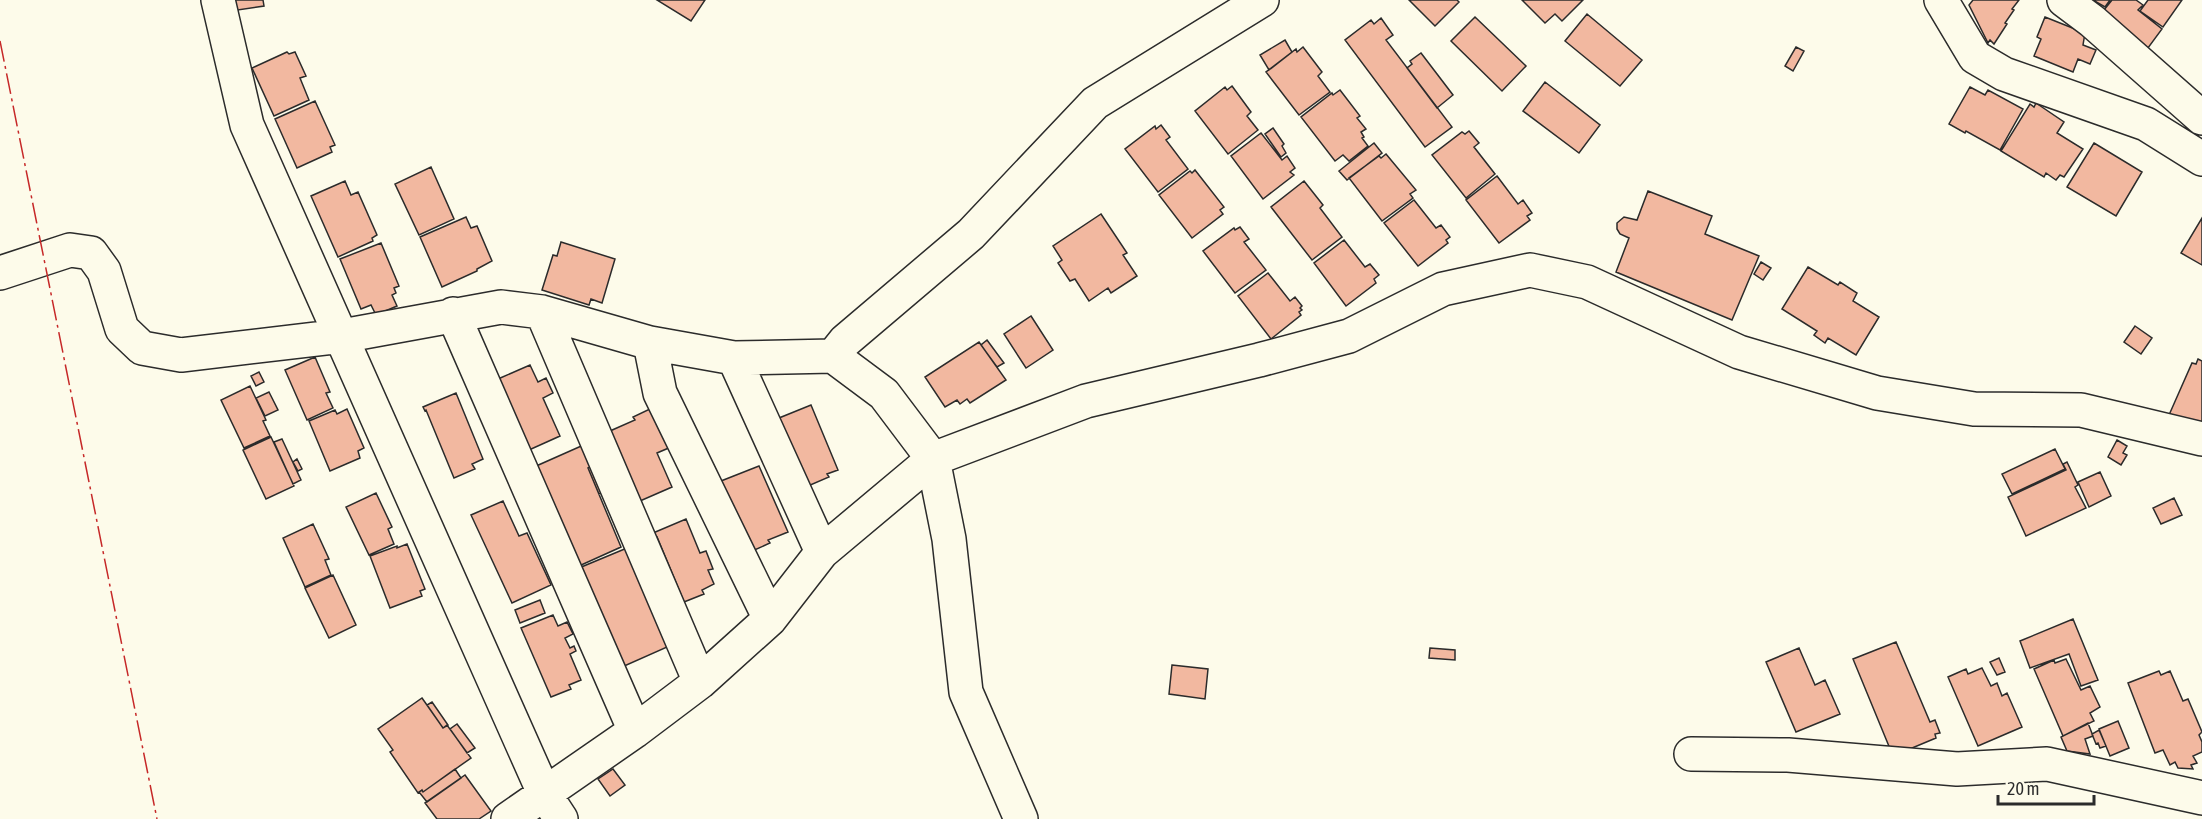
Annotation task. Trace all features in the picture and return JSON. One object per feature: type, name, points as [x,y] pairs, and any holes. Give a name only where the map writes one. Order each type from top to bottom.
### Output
[{"type":"street","points":[[218,0],[247,125],[552,806]]},
{"type":"street","points":[[832,356],[845,341],[971,234],[1095,103],[1262,0]]},
{"type":"street","points":[[1941,0],[1975,57],[2004,74],[2146,124],[2202,159]]},
{"type":"street","points":[[2064,0],[2092,21],[2202,118]]},
{"type":"street","points":[[0,273],[70,250],[91,253],[104,271],[123,329],[142,348],[181,355],[342,336],[501,307],[542,312],[650,343],[734,358],[832,356],[884,394],[933,459],[949,539],[966,692],[1021,819]]},
{"type":"street","points":[[508,819],[552,806],[635,731],[700,682],[770,619],[822,552],[933,459],[1086,401],[1259,360],[1348,336],[1443,289],[1530,270],[1587,282],[1739,352],[1877,393],[1974,409],[2081,410],[2202,439]]},
{"type":"street","points":[[542,312],[700,682]]},
{"type":"street","points":[[453,314],[635,731]]},
{"type":"street","points":[[650,343],[660,393],[770,619]]},
{"type":"street","points":[[734,358],[822,552]]},
{"type":"street","points":[[1691,754],[1788,755],[1957,769],[2047,764],[2202,798]]},
{"type":"building","points":[[229,0],[263,0],[264,6],[231,11]]},
{"type":"building","points":[[657,0],[705,0],[691,21]]},
{"type":"building","points":[[1409,0],[1457,0],[1459,2],[1435,26]]},
{"type":"building","points":[[1522,0],[1583,0],[1562,21],[1555,14],[1545,23]]},
{"type":"building","points":[[1973,0],[2019,0],[1994,44],[1990,40],[1988,43],[1969,5]]},
{"type":"building","points":[[2093,0],[2110,0],[2105,7]]},
{"type":"building","points":[[2112,0],[2136,0],[2143,5],[2138,10],[2162,29],[2145,52],[2100,15]]},
{"type":"building","points":[[2148,0],[2182,0],[2163,27],[2140,11]]},
{"type":"building","points":[[1587,14],[1642,60],[1620,86],[1565,41]]},
{"type":"building","points":[[1475,17],[1526,66],[1502,91],[1451,41]]},
{"type":"building","points":[[2045,17],[2085,33],[2083,45],[2096,50],[2090,64],[2078,59],[2073,72],[2034,56],[2041,39],[2037,37]]},
{"type":"building","points":[[1381,18],[1393,35],[1386,40],[1452,127],[1425,147],[1345,40],[1371,20],[1374,24]]},
{"type":"building","points":[[1285,40],[1292,52],[1269,70],[1260,55]]},
{"type":"building","points":[[1303,47],[1322,72],[1318,76],[1330,92],[1299,115],[1266,72],[1296,49],[1297,52]]},
{"type":"building","points":[[1796,47],[1804,51],[1793,71],[1785,66]]},
{"type":"building","points":[[287,52],[289,54],[295,52],[306,76],[300,78],[309,100],[274,116],[252,68]]},
{"type":"building","points":[[1421,53],[1453,95],[1437,108],[1407,68],[1412,64],[1410,61]]},
{"type":"building","points":[[1545,82],[1600,125],[1579,153],[1523,111]]},
{"type":"building","points":[[1232,86],[1251,112],[1247,116],[1258,130],[1228,154],[1195,111],[1225,87],[1227,90]]},
{"type":"building","points":[[1970,87],[1985,95],[1988,90],[2023,109],[2000,150],[1949,124]]},
{"type":"building","points":[[1340,90],[1360,116],[1357,118],[1366,129],[1361,132],[1368,146],[1349,161],[1343,155],[1335,161],[1301,117],[1332,93],[1333,95]]},
{"type":"building","points":[[315,101],[335,145],[330,147],[332,152],[297,168],[275,119]]},
{"type":"building","points":[[2036,103],[2064,122],[2057,133],[2083,149],[2064,177],[2060,175],[2056,180],[2046,173],[2044,177],[2001,151],[2030,104],[2034,107]]},
{"type":"building","points":[[1161,125],[1170,137],[1166,140],[1188,169],[1158,192],[1125,149],[1155,126],[1156,129]]},
{"type":"building","points":[[1273,128],[1284,144],[1282,146],[1286,153],[1281,157],[1265,134]]},
{"type":"building","points":[[1469,131],[1479,143],[1474,147],[1495,174],[1466,198],[1432,155],[1462,132],[1465,134]]},
{"type":"building","points":[[1261,133],[1282,160],[1287,156],[1295,168],[1290,172],[1294,175],[1263,199],[1231,156]]},
{"type":"building","points":[[1374,143],[1382,153],[1347,180],[1339,171]]},
{"type":"building","points":[[2094,143],[2142,172],[2116,216],[2067,187]]},
{"type":"building","points":[[1386,154],[1416,190],[1410,194],[1413,198],[1382,221],[1349,178],[1379,156],[1381,158]]},
{"type":"building","points":[[431,167],[454,219],[419,235],[395,184]]},
{"type":"building","points":[[1195,170],[1224,207],[1220,210],[1223,214],[1192,238],[1159,195],[1190,171],[1192,173]]},
{"type":"building","points":[[1497,176],[1518,204],[1523,200],[1532,213],[1527,216],[1530,220],[1499,243],[1466,200]]},
{"type":"building","points":[[345,181],[351,195],[358,192],[377,235],[372,238],[373,241],[338,257],[311,196]]},
{"type":"building","points":[[1304,181],[1323,205],[1320,208],[1342,237],[1312,260],[1271,207]]},
{"type":"building","points":[[1648,191],[1712,216],[1705,234],[1759,256],[1732,320],[1616,272],[1629,238],[1620,234],[1617,223],[1624,217],[1637,220]]},
{"type":"building","points":[[1414,200],[1436,228],[1441,225],[1450,237],[1446,240],[1448,243],[1418,266],[1384,223]]},
{"type":"building","points":[[1101,214],[1127,253],[1123,255],[1137,276],[1111,293],[1108,288],[1089,301],[1075,279],[1070,281],[1058,263],[1062,260],[1053,246]]},
{"type":"building","points":[[466,217],[471,228],[477,226],[492,261],[477,271],[442,287],[420,237]]},
{"type":"building","points":[[2202,218],[2202,265],[2181,253]]},
{"type":"building","points":[[1240,227],[1249,239],[1244,242],[1266,270],[1235,293],[1203,251],[1234,228],[1235,230]]},
{"type":"building","points":[[1344,240],[1365,267],[1370,264],[1379,275],[1374,279],[1376,283],[1346,306],[1314,263]]},
{"type":"building","points":[[561,242],[615,259],[602,303],[591,299],[589,305],[542,290],[553,255],[557,256]]},
{"type":"building","points":[[381,243],[399,286],[394,288],[396,293],[392,295],[397,306],[376,315],[371,305],[361,309],[340,259]]},
{"type":"building","points":[[1761,262],[1771,268],[1763,280],[1754,274]]},
{"type":"building","points":[[1808,267],[1838,285],[1840,282],[1857,293],[1853,301],[1879,317],[1856,355],[1828,338],[1825,343],[1814,335],[1817,331],[1782,309]]},
{"type":"building","points":[[1268,273],[1290,301],[1295,297],[1302,306],[1299,312],[1301,315],[1271,339],[1238,296]]},
{"type":"building","points":[[1031,316],[1053,350],[1026,368],[1004,334]]},
{"type":"building","points":[[2135,326],[2152,338],[2141,354],[2124,342]]},
{"type":"building","points":[[987,340],[1004,363],[997,367],[981,345]]},
{"type":"building","points":[[979,342],[1006,380],[970,403],[967,399],[960,404],[957,400],[945,407],[925,377]]},
{"type":"building","points":[[315,357],[330,392],[326,393],[333,408],[307,420],[285,370]]},
{"type":"building","points":[[2198,359],[2202,361],[2202,430],[2169,415],[2192,363],[2196,364]]},
{"type":"building","points":[[530,365],[538,382],[546,378],[553,393],[543,398],[560,436],[529,450],[498,379]]},
{"type":"building","points":[[259,372],[264,382],[256,386],[251,376]]},
{"type":"building","points":[[250,386],[266,420],[263,421],[270,436],[244,448],[221,400]]},
{"type":"building","points":[[269,392],[278,410],[265,416],[256,398]]},
{"type":"building","points":[[456,393],[483,459],[472,464],[475,469],[454,478],[423,407]]},
{"type":"building","points":[[811,405],[838,470],[827,474],[829,477],[808,486],[779,418]]},
{"type":"building","points":[[654,407],[671,447],[657,453],[672,487],[640,501],[610,431],[635,420],[633,417]]},
{"type":"building","points":[[347,409],[364,448],[358,451],[360,458],[330,471],[309,421],[335,410],[337,414]]},
{"type":"building","points":[[271,437],[294,486],[266,499],[243,450]]},
{"type":"building","points":[[282,439],[301,480],[293,484],[274,442]]},
{"type":"building","points":[[2117,440],[2127,446],[2123,453],[2127,455],[2121,465],[2108,457]]},
{"type":"building","points":[[588,443],[598,464],[588,468],[621,547],[579,566],[534,467]]},
{"type":"building","points":[[2055,449],[2065,469],[2012,494],[2002,474]]},
{"type":"building","points":[[297,459],[302,469],[298,471],[293,462]]},
{"type":"building","points":[[2067,462],[2078,485],[2075,487],[2086,508],[2026,536],[2008,497],[2066,470],[2063,464]]},
{"type":"building","points":[[598,464],[609,490],[599,494],[588,468]]},
{"type":"building","points":[[759,466],[788,532],[768,540],[770,543],[750,552],[721,481]]},
{"type":"building","points":[[2100,472],[2111,496],[2089,507],[2078,482]]},
{"type":"building","points":[[376,493],[392,527],[388,529],[394,544],[369,555],[346,507]]},
{"type":"building","points":[[2174,498],[2182,515],[2161,524],[2153,508]]},
{"type":"building","points":[[503,501],[519,536],[527,533],[551,585],[512,603],[471,515]]},
{"type":"building","points":[[686,519],[700,553],[706,551],[713,569],[708,570],[714,584],[702,590],[704,594],[684,602],[657,537],[654,538],[653,533]]},
{"type":"building","points":[[313,524],[329,559],[325,560],[331,575],[305,587],[283,538]]},
{"type":"building","points":[[407,544],[425,589],[420,591],[422,596],[390,608],[370,556]]},
{"type":"building","points":[[627,548],[674,644],[622,667],[579,568]]},
{"type":"building","points":[[333,575],[356,625],[329,638],[305,588]]},
{"type":"building","points":[[540,600],[545,613],[520,623],[515,610]]},
{"type":"building","points":[[553,615],[558,626],[567,622],[573,634],[565,638],[570,648],[574,646],[576,651],[570,654],[581,680],[569,685],[571,689],[551,697],[521,628]]},
{"type":"building","points":[[2073,619],[2098,680],[2081,686],[2069,654],[2030,668],[2020,641]]},
{"type":"building","points":[[1896,642],[1930,722],[1935,720],[1940,733],[1935,734],[1936,738],[1893,756],[1853,659]]},
{"type":"building","points":[[1430,648],[1455,650],[1455,660],[1429,658]]},
{"type":"building","points":[[1799,648],[1815,685],[1825,680],[1840,714],[1796,732],[1766,662]]},
{"type":"building","points":[[1999,658],[2005,672],[1997,675],[1990,662]]},
{"type":"building","points":[[2066,659],[2081,690],[2090,686],[2100,707],[2090,713],[2094,721],[2063,736],[2034,669],[2054,660],[2055,663]]},
{"type":"building","points":[[1172,665],[1208,669],[1205,699],[1169,694]]},
{"type":"building","points":[[1982,668],[1991,686],[1997,683],[2002,696],[2007,693],[2022,727],[1978,746],[1948,677],[1966,669],[1968,674]]},
{"type":"building","points":[[2159,671],[2161,675],[2170,671],[2183,701],[2188,699],[2202,732],[2199,735],[2202,752],[2193,756],[2197,763],[2191,765],[2193,769],[2178,768],[2175,762],[2170,765],[2163,750],[2155,753],[2128,683]]},
{"type":"building","points":[[422,698],[443,728],[447,725],[471,758],[423,792],[422,790],[418,793],[390,752],[393,750],[378,729]]},
{"type":"building","points":[[432,702],[448,725],[443,728],[427,705]]},
{"type":"building","points":[[2118,721],[2129,748],[2110,756],[2099,729]]},
{"type":"building","points":[[2088,723],[2093,736],[2085,739],[2090,754],[2067,751],[2061,737]]},
{"type":"building","points":[[457,724],[475,748],[467,753],[450,729]]},
{"type":"building","points":[[2099,730],[2106,746],[2100,748],[2092,734]]},
{"type":"building","points":[[455,769],[461,778],[427,802],[419,792],[422,790],[423,792]]},
{"type":"building","points":[[613,769],[625,785],[610,796],[598,779]]},
{"type":"building","points":[[465,775],[491,811],[479,819],[437,819],[425,803]]},
{"type":"power","points":[[0,41],[157,819]]}]
